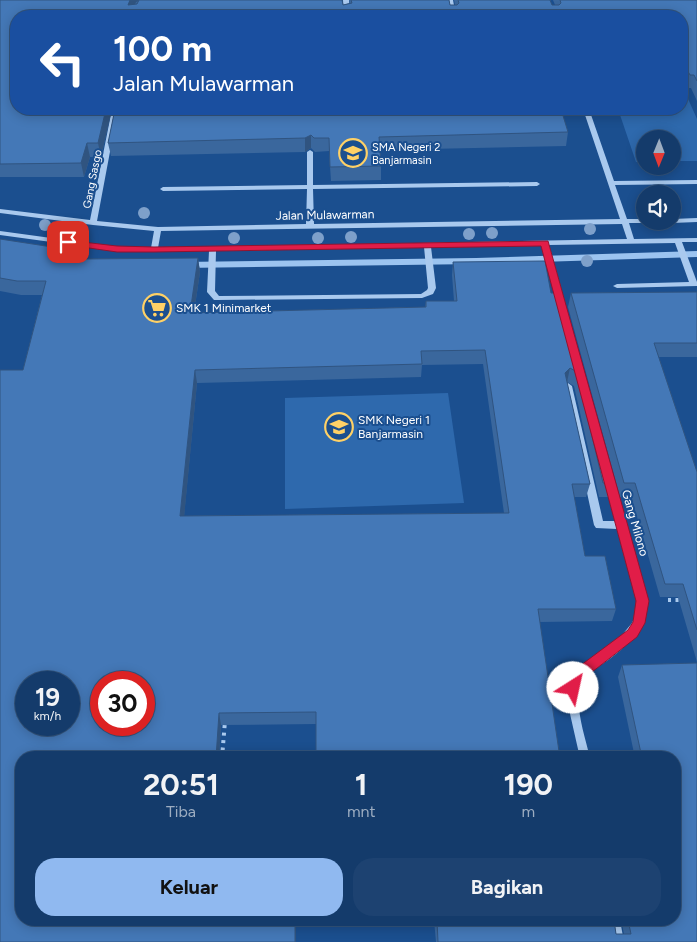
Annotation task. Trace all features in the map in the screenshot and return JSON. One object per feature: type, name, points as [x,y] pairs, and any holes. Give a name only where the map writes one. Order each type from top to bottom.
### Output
[{"type":"street","name":"Gang Sasgo","points":[[93,223],[114,115]]},
{"type":"street","points":[[588,115],[613,183],[631,242]]},
{"type":"street","points":[[310,152],[310,226]]},
{"type":"street","points":[[613,183],[697,182]]},
{"type":"street","points":[[163,189],[537,184]]},
{"type":"street","name":"Jalan Mulawarman","points":[[0,211],[158,229],[636,222]]},
{"type":"street","points":[[681,221],[697,220]]},
{"type":"street","points":[[154,250],[158,229]]},
{"type":"street","points":[[0,233],[117,249],[154,250],[697,240]]},
{"type":"street","points":[[617,286],[695,284],[678,241]]},
{"type":"street","points":[[545,243],[562,309]]},
{"type":"street","points":[[213,248],[213,272],[210,292],[217,298],[422,296],[430,292],[432,288],[427,245]]},
{"type":"street","points":[[568,386],[599,525],[621,525]]},
{"type":"street","name":"Gang Milono","points":[[583,751],[575,704],[574,684],[578,675],[632,633],[639,623],[643,610],[605,469]]},
{"type":"street","points":[[615,926],[618,942]]},
{"type":"path","points":[[223,751],[226,714]]},
{"type":"shaded area","points":[[688,99],[697,119],[697,161],[681,161],[681,130],[636,130],[636,162],[620,115],[688,115]]},
{"type":"shaded area","points":[[448,393],[464,503],[285,509],[285,398]]},
{"type":"building","points":[[0,0],[130,0],[128,5],[137,4],[139,0],[342,0],[343,5],[352,3],[351,0],[449,0],[450,5],[457,5],[459,3],[458,0],[550,0],[552,5],[559,5],[561,3],[560,0],[697,0],[697,81],[694,75],[690,75],[688,71],[688,10],[10,10],[10,115],[105,115],[98,143],[87,143],[81,163],[0,164]]},
{"type":"building","points":[[114,115],[563,115],[568,132],[379,137],[381,166],[330,167],[329,138],[314,138],[311,135],[305,138],[108,143]]},
{"type":"building","name":"SMK Negeri 1 Banjarmasin","points":[[0,239],[85,252],[83,259],[198,258],[190,313],[426,307],[426,301],[457,301],[453,262],[545,261],[551,293],[559,293],[611,483],[603,483],[577,372],[570,368],[565,373],[590,484],[572,484],[585,556],[605,556],[616,609],[538,609],[559,751],[316,751],[316,712],[219,713],[216,751],[15,751],[15,926],[295,926],[295,942],[0,942],[0,370],[23,370],[46,281],[17,281],[0,278]],"holes":[[[485,350],[509,513],[180,516],[195,370],[422,364],[421,351]]]},
{"type":"building","points":[[697,292],[697,343],[654,343],[697,472],[697,630],[683,584],[665,584],[635,483],[624,483],[571,293]]},
{"type":"building","points":[[697,663],[697,942],[438,942],[437,926],[615,926],[616,934],[631,934],[629,926],[681,926],[681,751],[640,751],[622,665]]},
{"type":"waterway","points":[[182,265],[476,261],[697,254]]},
{"type":"place","name":"SMA Negeri 2 Banjarmasin","points":[[353,153]]},
{"type":"place","name":"SMK 1 Minimarket","points":[[157,308]]},
{"type":"place","name":"SMK Negeri 1 Banjarmasin","points":[[339,427]]},
{"type":"route","points":[[68,242],[117,249],[154,250],[545,243],[643,610],[639,623],[632,633],[578,675],[573,688]]}]
